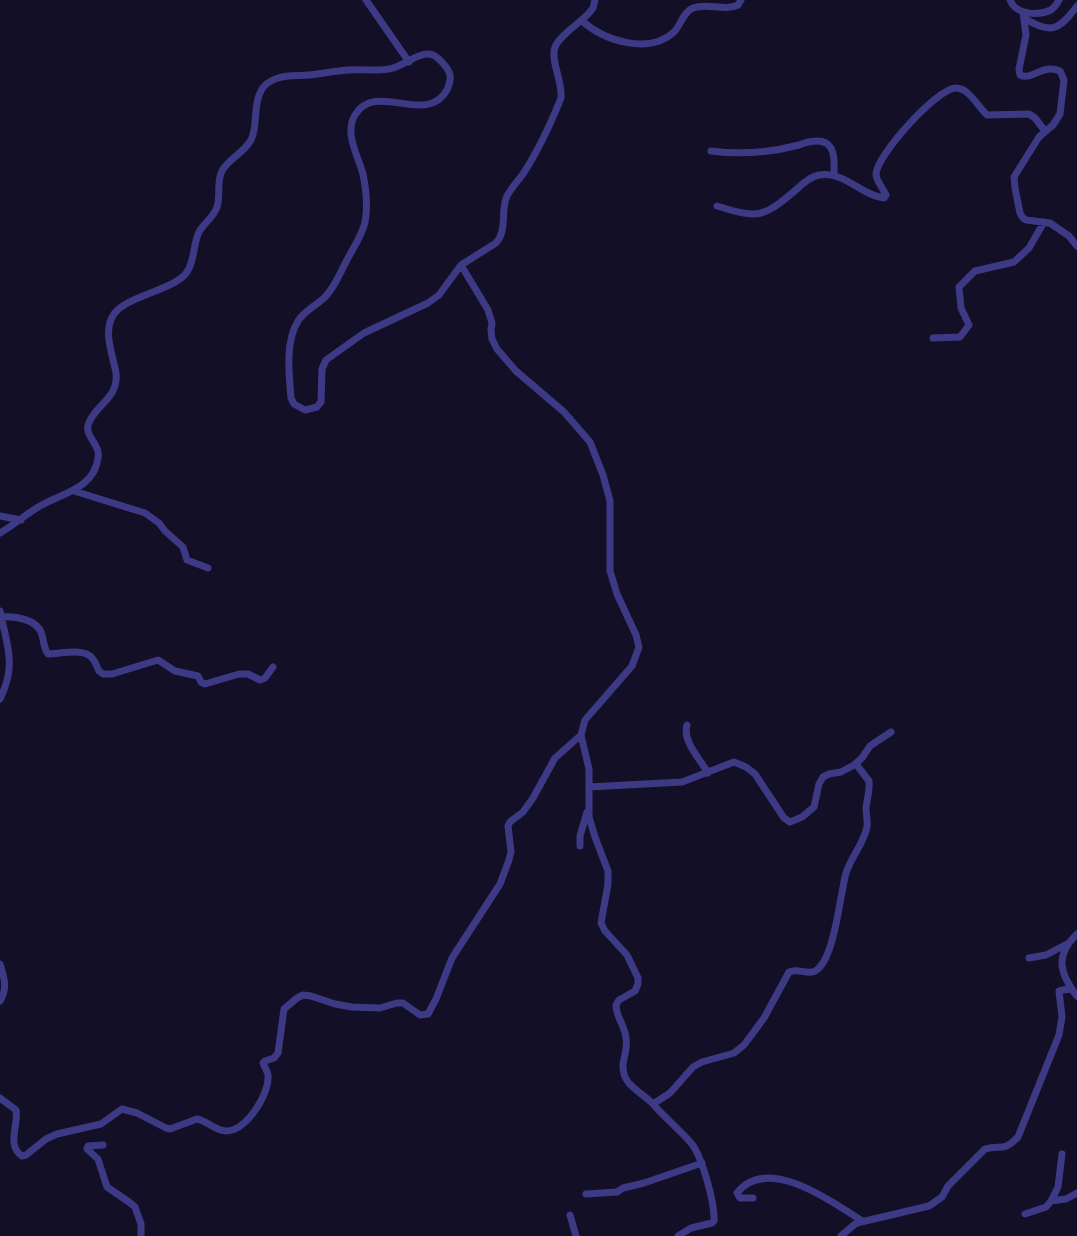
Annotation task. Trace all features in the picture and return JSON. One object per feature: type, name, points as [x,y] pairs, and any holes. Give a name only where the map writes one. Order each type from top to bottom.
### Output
[{"type":"street","points":[[366,0],[409,62]]},
{"type":"street","points":[[0,533],[44,504],[74,491],[90,477],[98,460],[99,452],[87,429],[89,423],[108,400],[116,380],[108,333],[113,315],[120,308],[186,274],[191,264],[200,230],[217,208],[222,170],[242,151],[252,138],[257,103],[264,86],[285,76],[305,76],[341,70],[388,69],[409,62],[421,55],[433,55],[450,72],[449,84],[442,97],[431,104],[412,105],[383,101],[375,102],[363,106],[353,120],[351,132],[363,176],[366,201],[365,223],[358,242],[333,288],[314,307],[301,316],[291,335],[289,356],[291,398],[294,404],[305,410],[318,407],[321,402],[322,369],[326,360],[364,333],[428,303],[439,295],[461,265],[496,243],[502,235],[505,202],[508,194],[531,161],[561,98],[555,47],[582,21],[593,8],[595,0]]},
{"type":"street","points":[[582,21],[588,26],[619,41],[636,45],[661,41],[676,30],[686,13],[692,8],[712,6],[728,8],[738,5],[741,0]]},
{"type":"street","points":[[1010,0],[1012,5],[1023,15],[1040,27],[1050,28],[1060,24],[1077,6]]},
{"type":"street","points":[[1023,15],[1050,10],[1060,0]]},
{"type":"street","points":[[1023,15],[1026,35],[1020,64],[1020,75],[1029,76],[1052,68],[1060,70],[1063,77],[1060,114],[1053,124],[1039,137],[1015,175],[1014,180],[1023,218],[1029,221],[1050,223],[1069,236],[1077,246]]},
{"type":"street","points":[[717,206],[749,215],[760,214],[776,206],[813,177],[834,175],[884,198],[886,194],[878,181],[876,173],[886,152],[910,122],[937,98],[952,88],[958,88],[968,94],[987,115],[1028,114],[1035,118],[1045,131]]},
{"type":"street","points":[[711,152],[748,154],[775,151],[805,143],[825,142],[833,154],[834,175]]},
{"type":"street","points":[[933,338],[960,337],[969,325],[961,308],[959,286],[975,271],[1014,262],[1028,248],[1044,222]]},
{"type":"street","points":[[0,1098],[16,1110],[15,1145],[18,1153],[22,1156],[46,1139],[57,1134],[101,1124],[122,1109],[136,1113],[166,1128],[198,1119],[217,1129],[230,1130],[244,1123],[251,1116],[262,1096],[268,1076],[264,1063],[274,1058],[278,1053],[283,1025],[283,1012],[297,998],[307,995],[335,1004],[362,1008],[380,1008],[403,1003],[420,1015],[428,1014],[452,958],[500,884],[510,860],[508,826],[510,822],[523,812],[555,758],[580,735],[585,720],[632,666],[639,647],[636,635],[617,594],[610,571],[610,501],[603,474],[590,442],[564,412],[516,371],[497,349],[490,330],[492,323],[488,310],[461,265]]},
{"type":"street","points":[[74,491],[145,513],[159,523],[164,531],[183,547],[187,560],[208,568]]},
{"type":"street","points":[[0,516],[21,520]]},
{"type":"street","points":[[0,699],[8,678],[11,656],[1,614],[20,618],[37,626],[41,630],[48,654],[87,654],[93,659],[99,671],[108,675],[158,660],[175,671],[198,676],[202,683],[207,684],[239,674],[248,674],[260,680],[265,678],[273,668]]},
{"type":"street","points":[[687,725],[685,731],[688,740],[708,773]]},
{"type":"street","points":[[589,787],[677,783],[708,773],[733,762],[746,767],[755,774],[784,818],[790,822],[802,817],[814,807],[819,784],[823,777],[846,770],[856,764],[870,746],[891,732]]},
{"type":"street","points":[[580,735],[589,769],[589,817],[608,871],[608,884],[601,917],[602,927],[627,955],[638,978],[635,991],[619,1000],[616,1005],[616,1013],[627,1040],[623,1066],[624,1075],[632,1088],[653,1104],[691,1143],[702,1163],[713,1203],[714,1221],[707,1225],[690,1228],[678,1236]]},
{"type":"street","points":[[653,1104],[670,1093],[694,1067],[702,1062],[735,1052],[744,1045],[764,1018],[789,972],[793,970],[810,972],[816,970],[821,965],[827,954],[839,916],[844,882],[850,863],[867,827],[866,805],[869,781],[856,764]]},
{"type":"street","points":[[580,846],[580,836],[588,806]]},
{"type":"street","points":[[1028,958],[1046,955],[1067,944],[1077,934]]},
{"type":"street","points":[[1067,944],[1063,953],[1062,970],[1077,996]]},
{"type":"street","points":[[0,964],[5,980],[4,994],[0,1001]]},
{"type":"street","points":[[841,1236],[855,1224],[862,1221],[929,1206],[938,1201],[948,1186],[988,1147],[1002,1148],[1018,1137],[1059,1035],[1062,1017],[1059,991],[1071,988]]},
{"type":"street","points":[[103,1145],[91,1145],[87,1149],[98,1159],[107,1187],[135,1207],[141,1224],[141,1236]]},
{"type":"street","points":[[1025,1214],[1046,1207],[1051,1201],[1058,1187],[1062,1154]]},
{"type":"street","points":[[586,1194],[617,1192],[623,1188],[644,1183],[702,1163]]},
{"type":"street","points":[[753,1198],[740,1198],[737,1193],[755,1180],[770,1178],[786,1180],[825,1198],[862,1221]]},
{"type":"street","points":[[1051,1201],[1066,1199],[1077,1193]]},
{"type":"street","points":[[570,1215],[576,1236]]}]
